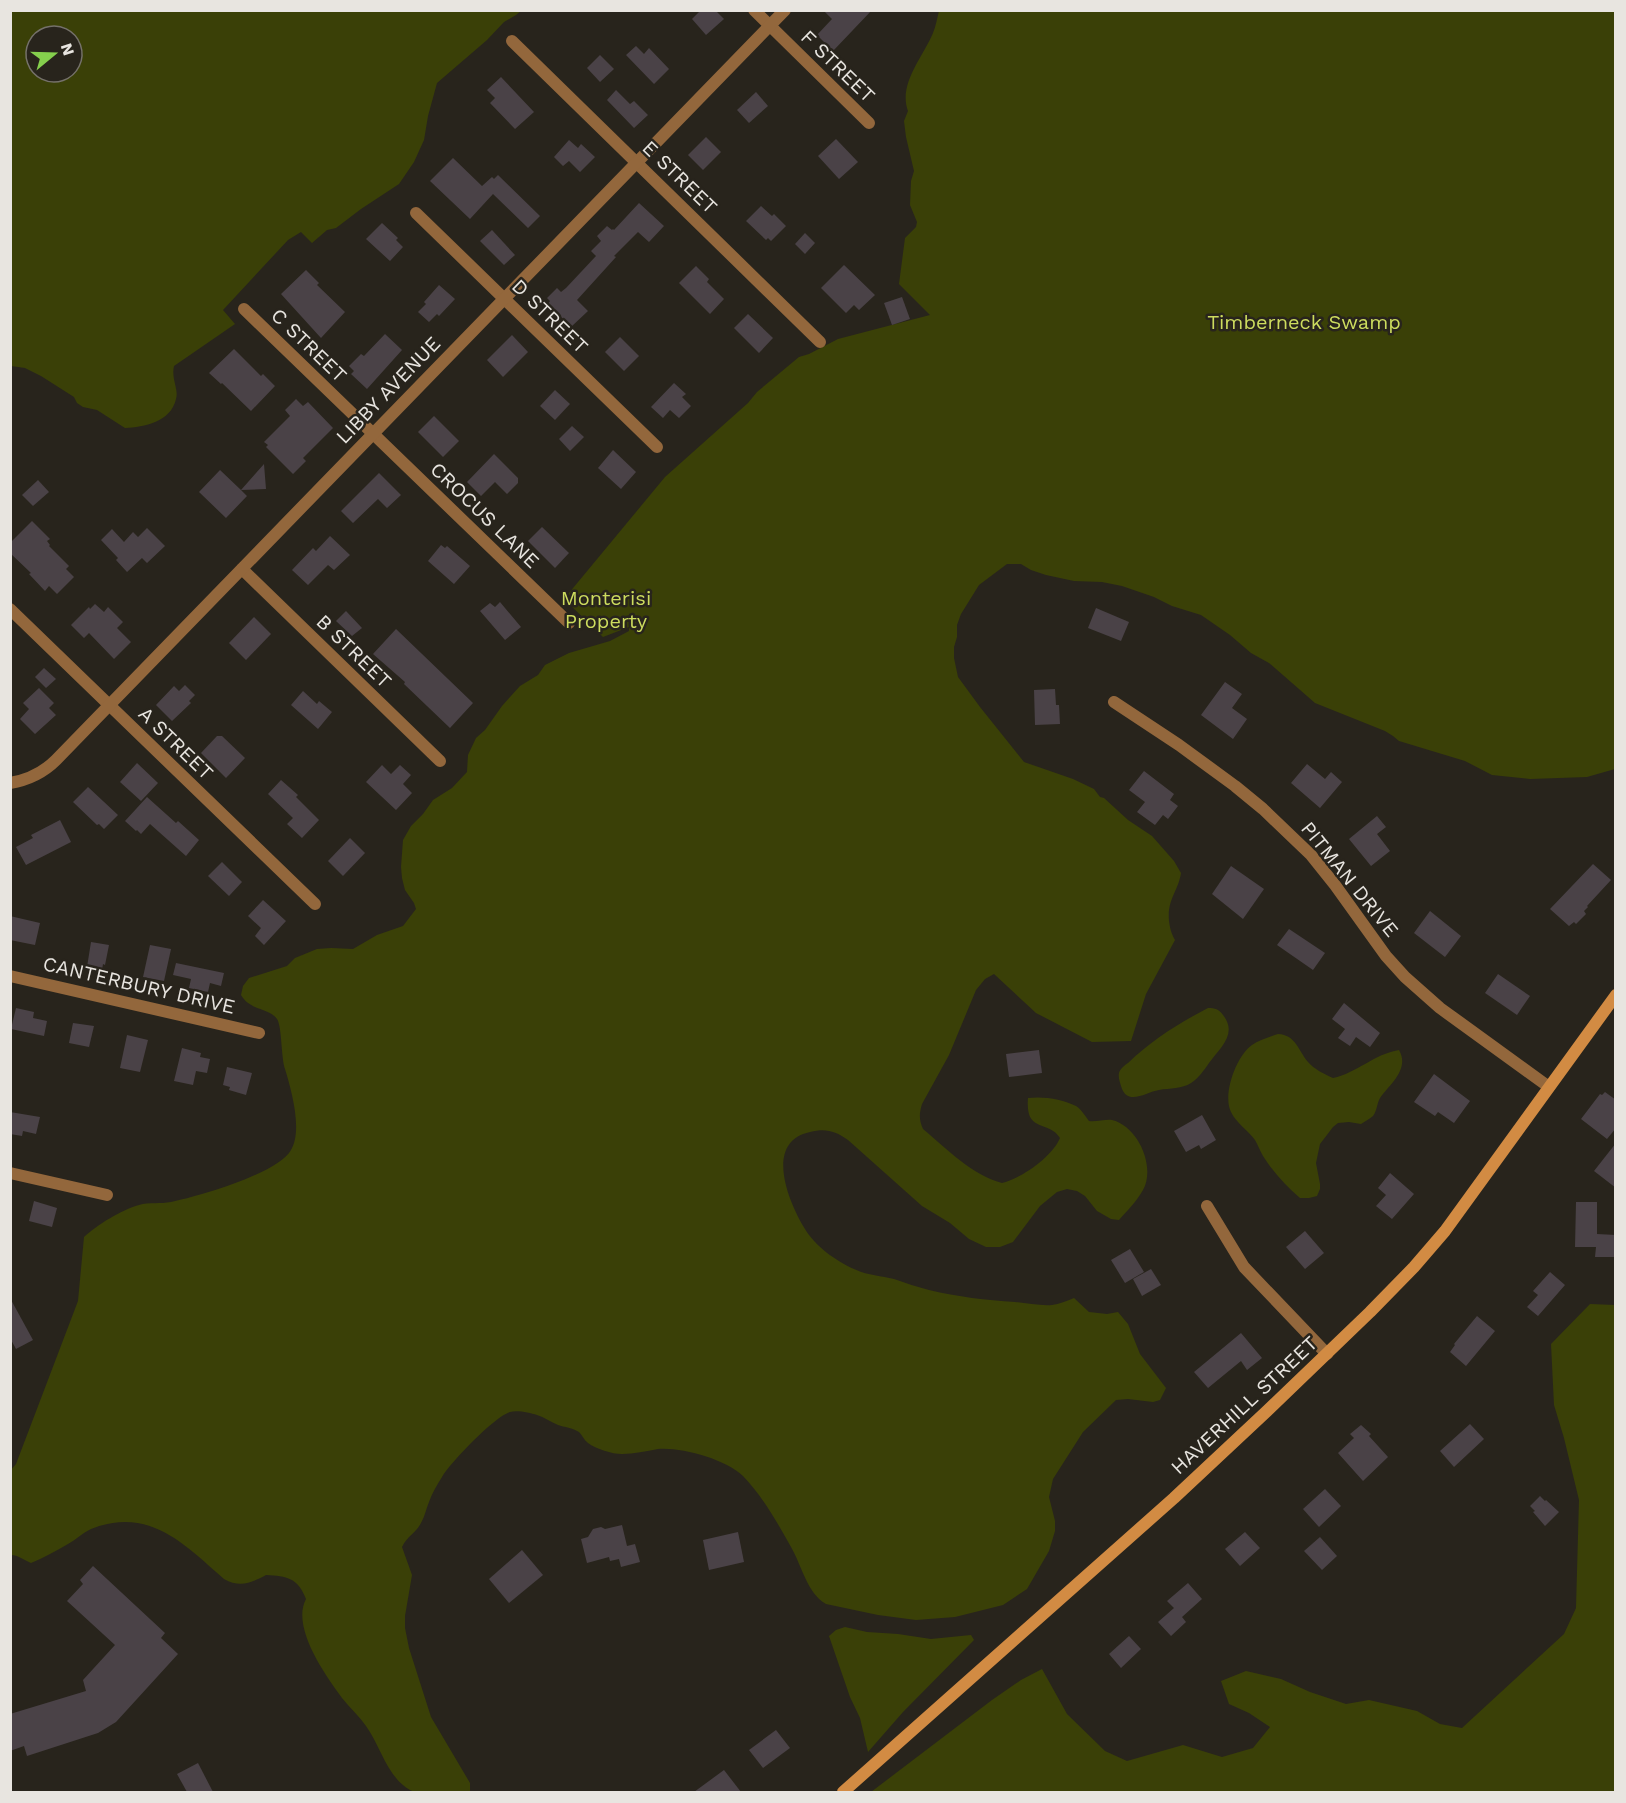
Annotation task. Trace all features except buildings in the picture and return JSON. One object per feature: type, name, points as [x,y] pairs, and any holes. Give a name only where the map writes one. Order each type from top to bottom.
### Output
[{"type":"street","name":"F STREET","points":[[754,10],[869,123]]},
{"type":"street","name":"LIBBY AVENUE","points":[[10,783],[31,777],[50,765],[785,10]]},
{"type":"street","name":"E STREET","points":[[512,41],[820,342]]},
{"type":"street","name":"D STREET","points":[[416,213],[657,447]]},
{"type":"street","name":"C STREET","points":[[244,309],[373,434]]},
{"type":"street","name":"CROCUS LANE","points":[[373,434],[569,623]]},
{"type":"street","name":"B STREET","points":[[242,569],[440,761]]},
{"type":"street","name":"A STREET","points":[[10,609],[315,904]]},
{"type":"street","name":"PITMAN DRIVE","points":[[1114,702],[1179,745],[1263,809],[1311,855],[1386,956],[1405,977],[1440,1008],[1549,1087]]},
{"type":"street","name":"CANTERBURY DRIVE","points":[[10,976],[259,1033]]},
{"type":"street","name":"HAVERHILL STREET","points":[[843,1792],[1174,1498],[1268,1411],[1407,1274],[1445,1231],[1616,995]]},
{"type":"street","points":[[10,1173],[107,1195]]},
{"type":"street","points":[[1207,1206],[1244,1267],[1327,1354]]},
{"type":"green space","points":[[11,10],[521,10],[504,22],[487,40],[437,83],[424,140],[414,162],[399,184],[336,228],[327,230],[312,243],[301,232],[288,240],[223,310],[235,324],[174,366],[176,399],[169,413],[163,418],[156,422],[125,428],[97,410],[83,407],[74,397],[25,368],[11,366]]},
{"type":"green space","points":[[939,11],[1615,11],[1615,769],[1587,777],[1530,779],[1492,775],[1465,761],[1399,741],[1385,731],[1315,703],[1269,663],[1251,653],[1201,615],[1172,606],[1154,597],[1122,586],[1102,582],[1074,581],[1046,575],[1021,564],[1007,564],[979,585],[957,625],[954,658],[958,677],[1024,762],[1094,789],[1100,797],[1128,820],[1152,836],[1174,861],[1181,873],[1169,913],[1170,928],[1175,940],[1146,994],[1131,1041],[1092,1042],[1036,1013],[994,974],[985,979],[976,990],[949,1055],[922,1104],[921,1123],[923,1129],[960,1160],[980,1174],[1002,1183],[1036,1166],[1060,1138],[1055,1132],[1038,1124],[1030,1117],[1028,1098],[1059,1100],[1076,1106],[1089,1121],[1112,1120],[1130,1130],[1146,1159],[1146,1181],[1138,1198],[1119,1220],[1111,1219],[1097,1211],[1085,1196],[1077,1191],[1067,1189],[1057,1192],[1040,1206],[1013,1242],[1000,1247],[986,1247],[969,1239],[950,1223],[922,1206],[848,1140],[830,1131],[810,1132],[796,1138],[787,1148],[784,1174],[787,1190],[799,1218],[814,1241],[833,1257],[859,1271],[961,1296],[1048,1305],[1074,1298],[1089,1312],[1107,1314],[1118,1312],[1128,1324],[1140,1354],[1166,1388],[1160,1400],[1153,1402],[1116,1400],[1083,1432],[1053,1479],[1049,1497],[1055,1531],[1049,1551],[1027,1589],[1003,1605],[955,1617],[916,1620],[826,1604],[819,1599],[809,1586],[791,1547],[763,1501],[743,1476],[726,1464],[703,1455],[679,1450],[658,1449],[631,1454],[614,1453],[591,1445],[577,1431],[540,1416],[517,1411],[510,1412],[494,1422],[473,1441],[447,1470],[433,1492],[421,1523],[402,1547],[412,1575],[405,1616],[409,1648],[431,1717],[470,1783],[470,1792],[414,1792],[402,1784],[390,1770],[366,1726],[342,1698],[319,1664],[306,1637],[303,1623],[306,1599],[295,1582],[286,1577],[266,1575],[240,1584],[230,1582],[164,1532],[148,1525],[131,1522],[112,1523],[91,1529],[74,1541],[31,1563],[11,1555],[10,1471],[16,1464],[78,1301],[84,1237],[110,1218],[132,1207],[167,1203],[236,1183],[271,1167],[291,1150],[296,1132],[296,1121],[293,1098],[284,1064],[279,1023],[274,1015],[249,1004],[241,995],[243,986],[249,978],[287,966],[295,958],[317,949],[353,949],[377,935],[403,926],[416,909],[405,890],[402,878],[403,840],[411,826],[433,800],[452,788],[467,772],[468,755],[476,738],[520,686],[538,675],[545,665],[569,653],[610,641],[629,631],[629,627],[603,637],[564,599],[665,477],[748,403],[757,392],[799,357],[838,339],[930,315],[899,284],[905,238],[916,227],[917,222],[910,205],[911,181],[914,171],[904,121],[908,111],[906,91],[913,71],[933,33]]},
{"type":"green space","points":[[1208,1008],[1217,1009],[1229,1028],[1226,1040],[1201,1074],[1184,1086],[1159,1090],[1137,1097],[1128,1096],[1121,1086],[1119,1076],[1123,1067],[1166,1032]]},
{"type":"green space","points":[[1278,1034],[1293,1040],[1310,1065],[1333,1078],[1342,1076],[1390,1052],[1399,1050],[1402,1057],[1400,1070],[1380,1098],[1373,1116],[1361,1124],[1338,1123],[1320,1144],[1316,1163],[1320,1189],[1317,1196],[1309,1198],[1300,1198],[1275,1173],[1255,1140],[1233,1116],[1229,1104],[1228,1095],[1232,1076],[1241,1057],[1255,1043]]},
{"type":"green space","points":[[1590,1304],[1615,1305],[1615,1792],[871,1792],[992,1700],[1042,1669],[1067,1714],[1105,1751],[1127,1761],[1183,1745],[1222,1757],[1253,1748],[1270,1727],[1249,1713],[1229,1704],[1221,1681],[1246,1671],[1281,1679],[1346,1704],[1369,1700],[1417,1711],[1440,1724],[1462,1728],[1564,1634],[1576,1608],[1579,1500],[1554,1405],[1551,1344]]},
{"type":"green space","points":[[845,1627],[867,1632],[931,1639],[971,1635],[974,1640],[903,1712],[868,1752],[860,1718],[850,1697],[829,1636]]},
{"type":"park label","name":"Timberneck Swamp","points":[[1304,322]]},
{"type":"park label","name":"Monterisi Property","points":[[606,610]]}]
